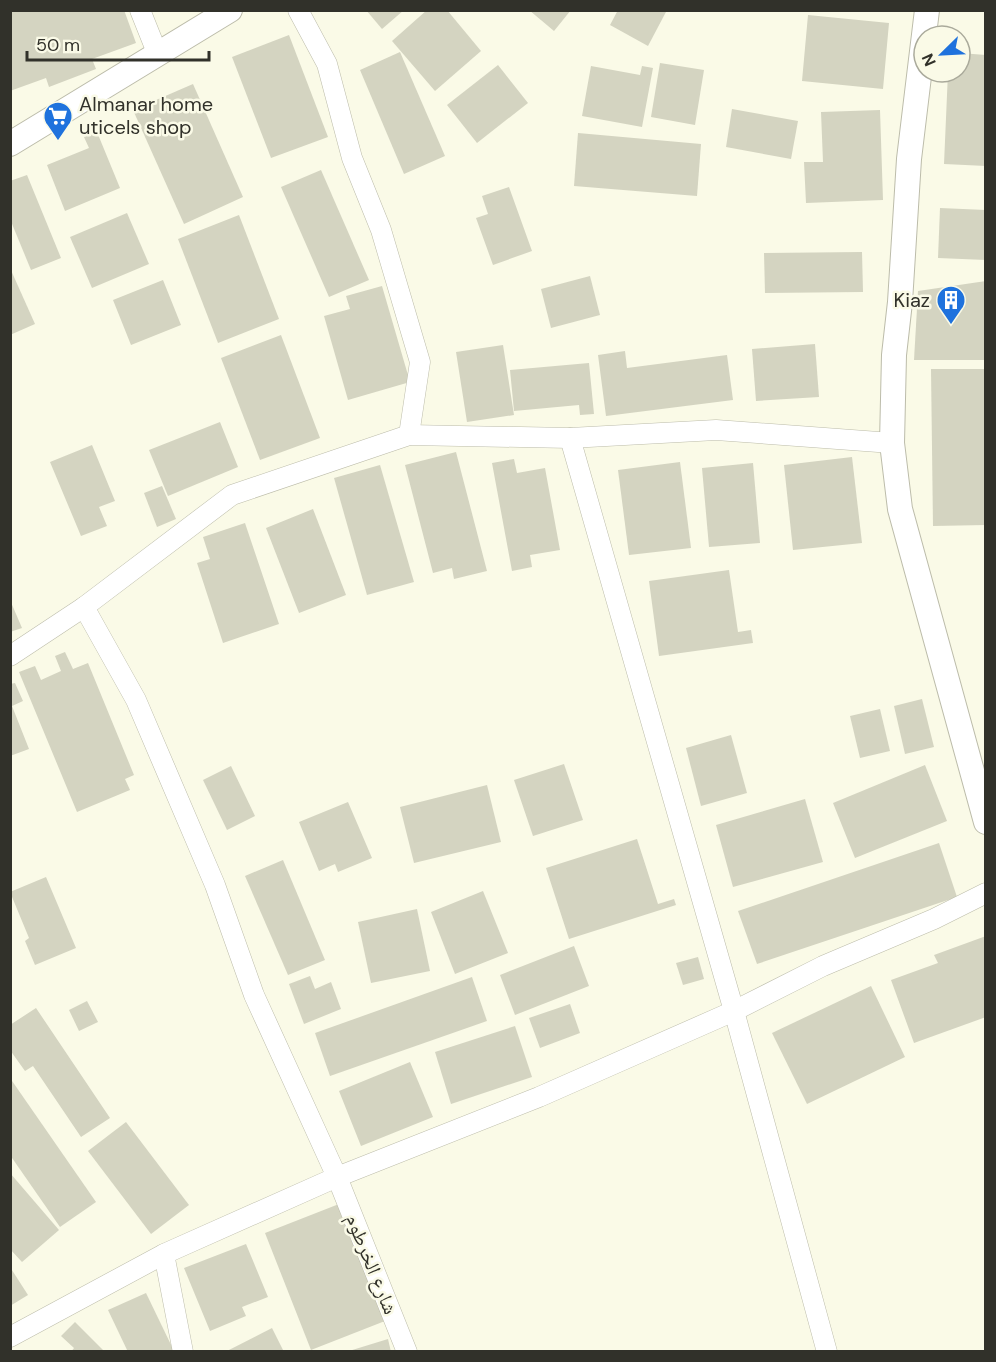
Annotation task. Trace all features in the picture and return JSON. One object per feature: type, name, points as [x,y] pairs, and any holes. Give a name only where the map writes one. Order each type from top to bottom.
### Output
[{"type":"street","points":[[140,10],[158,55]]},
{"type":"street","points":[[10,144],[230,10]]},
{"type":"street","points":[[298,10],[327,64],[352,158],[381,230],[420,362],[410,435]]},
{"type":"street","points":[[927,10],[909,159],[900,302],[894,355],[892,443],[900,509],[986,822]]},
{"type":"street","points":[[10,656],[84,607],[232,495],[410,435],[570,438],[716,430],[892,443]]},
{"type":"street","points":[[570,438],[734,1011],[827,1352]]},
{"type":"street","name":"شارع الخرطوم","points":[[84,607],[136,700],[215,885],[254,995],[337,1178],[406,1352]]},
{"type":"street","points":[[10,1337],[164,1254],[337,1178],[539,1097],[734,1011],[823,966],[934,919],[986,893]]},
{"type":"street","points":[[164,1254],[183,1352]]},
{"type":"building","points":[[10,10],[124,10],[136,43],[92,59],[96,69],[49,87],[46,78],[10,91]]},
{"type":"building","points":[[366,10],[404,10],[382,29]]},
{"type":"building","points":[[427,10],[447,10],[481,51],[435,91],[392,41]]},
{"type":"building","points":[[529,10],[571,10],[554,31]]},
{"type":"building","points":[[618,10],[667,10],[648,46],[610,25]]},
{"type":"building","points":[[808,15],[889,23],[883,89],[802,81]]},
{"type":"building","points":[[289,35],[328,137],[271,158],[232,57]]},
{"type":"building","points":[[400,52],[445,156],[404,174],[360,70]]},
{"type":"building","points":[[972,54],[986,55],[986,166],[944,164],[947,84],[972,84]]},
{"type":"building","points":[[660,63],[704,70],[695,125],[651,117]]},
{"type":"building","points":[[498,65],[528,103],[477,143],[447,105]]},
{"type":"building","points":[[591,66],[640,75],[642,66],[653,68],[642,127],[582,116]]},
{"type":"building","points":[[193,84],[243,197],[184,224],[133,110]]},
{"type":"building","points":[[732,109],[798,121],[791,159],[726,147]]},
{"type":"building","points":[[880,110],[883,200],[806,203],[804,162],[823,162],[821,112]]},
{"type":"building","points":[[97,132],[120,188],[65,211],[47,165],[89,148],[84,137]]},
{"type":"building","points":[[578,133],[701,144],[697,196],[574,186]]},
{"type":"building","points":[[321,170],[369,280],[329,297],[281,187]]},
{"type":"building","points":[[27,175],[61,258],[31,270],[10,219],[10,181]]},
{"type":"building","points":[[509,187],[532,251],[493,265],[476,218],[488,214],[482,196]]},
{"type":"building","points":[[940,208],[986,210],[986,260],[938,258]]},
{"type":"building","points":[[127,213],[149,264],[92,288],[70,237]]},
{"type":"building","points":[[239,215],[279,319],[218,343],[178,239]]},
{"type":"building","points":[[862,252],[863,292],[765,293],[764,253]]},
{"type":"building","points":[[10,268],[35,324],[10,335]]},
{"type":"building","points":[[590,276],[600,315],[551,328],[541,289]]},
{"type":"building","points":[[163,280],[181,325],[131,345],[113,300]]},
{"type":"building","name":"Kiaz","points":[[986,281],[986,360],[914,360],[918,291]]},
{"type":"building","points":[[382,286],[410,382],[348,400],[324,316],[350,309],[346,296]]},
{"type":"building","points":[[281,335],[320,438],[260,460],[221,358]]},
{"type":"building","points":[[815,344],[819,397],[756,401],[752,349]]},
{"type":"building","points":[[503,345],[514,415],[467,422],[456,352]]},
{"type":"building","points":[[625,351],[627,368],[727,355],[733,400],[606,416],[598,355]]},
{"type":"building","points":[[589,363],[594,414],[580,415],[579,405],[514,411],[510,370]]},
{"type":"building","points":[[931,369],[986,369],[986,525],[933,526]]},
{"type":"building","points":[[220,422],[238,467],[168,496],[149,450]]},
{"type":"building","points":[[92,445],[115,501],[99,507],[107,526],[81,536],[50,462]]},
{"type":"building","points":[[456,452],[487,571],[454,579],[452,568],[433,573],[405,465]]},
{"type":"building","points":[[852,457],[862,543],[793,550],[784,465]]},
{"type":"building","points":[[514,459],[517,473],[545,468],[560,550],[530,555],[532,567],[512,571],[492,463]]},
{"type":"building","points":[[680,462],[691,548],[629,555],[618,470]]},
{"type":"building","points":[[753,463],[760,543],[709,547],[702,468]]},
{"type":"building","points":[[380,465],[414,582],[367,595],[334,478]]},
{"type":"building","points":[[162,486],[176,519],[157,527],[144,493]]},
{"type":"building","points":[[313,509],[346,595],[299,613],[266,528]]},
{"type":"building","points":[[245,523],[279,624],[223,643],[197,563],[210,559],[203,537]]},
{"type":"building","points":[[729,570],[738,632],[751,630],[753,643],[659,656],[649,581]]},
{"type":"building","points":[[10,600],[22,628],[10,632]]},
{"type":"building","points":[[65,652],[73,669],[88,663],[134,775],[125,779],[130,790],[77,812],[19,672],[35,666],[41,680],[61,671],[55,656]]},
{"type":"building","points":[[15,683],[23,701],[12,706],[29,749],[10,756],[10,684]]},
{"type":"building","points":[[922,699],[934,747],[905,754],[894,706]]},
{"type":"building","points":[[880,709],[890,751],[860,758],[850,716]]},
{"type":"building","points":[[731,735],[747,793],[701,806],[686,748]]},
{"type":"building","points":[[564,764],[583,820],[533,836],[514,780]]},
{"type":"building","points":[[925,765],[947,821],[855,858],[833,803]]},
{"type":"building","points":[[231,766],[255,816],[227,830],[203,780]]},
{"type":"building","points":[[487,785],[501,842],[414,863],[400,807]]},
{"type":"building","points":[[805,799],[823,862],[733,887],[716,825]]},
{"type":"building","points":[[348,802],[372,858],[338,872],[335,864],[319,871],[299,822]]},
{"type":"building","points":[[637,839],[658,904],[674,899],[676,905],[569,939],[546,868]]},
{"type":"building","points":[[939,843],[957,897],[757,964],[738,911]]},
{"type":"building","points":[[283,860],[325,960],[288,975],[245,876]]},
{"type":"building","points":[[46,877],[76,948],[35,965],[25,941],[29,938],[10,892]]},
{"type":"building","points":[[483,891],[508,953],[455,974],[431,912]]},
{"type":"building","points":[[417,909],[430,971],[371,983],[358,922]]},
{"type":"building","points":[[986,936],[986,1017],[914,1043],[891,980],[938,963],[934,955]]},
{"type":"building","points":[[574,946],[589,986],[515,1015],[500,975]]},
{"type":"building","points":[[698,957],[704,979],[683,985],[676,963]]},
{"type":"building","points":[[310,976],[315,989],[331,982],[341,1009],[304,1024],[289,984]]},
{"type":"building","points":[[472,977],[487,1021],[330,1076],[315,1033]]},
{"type":"building","points":[[871,986],[905,1057],[807,1104],[772,1033]]},
{"type":"building","points":[[87,1001],[98,1022],[79,1031],[69,1010]]},
{"type":"building","points":[[570,1004],[580,1033],[540,1048],[529,1018]]},
{"type":"building","points":[[36,1008],[110,1118],[81,1137],[33,1066],[25,1071],[10,1050],[10,1025]]},
{"type":"building","points":[[515,1026],[532,1077],[451,1104],[435,1052]]},
{"type":"building","points":[[410,1062],[433,1117],[361,1146],[339,1091]]},
{"type":"building","points":[[10,1078],[96,1202],[60,1227],[10,1155]]},
{"type":"building","points":[[126,1122],[189,1205],[151,1234],[88,1151]]},
{"type":"building","points":[[10,1173],[59,1230],[22,1262],[10,1249]]},
{"type":"building","points":[[339,1204],[385,1321],[311,1350],[265,1233]]},
{"type":"building","points":[[246,1244],[268,1297],[242,1307],[246,1316],[210,1331],[184,1268]]},
{"type":"building","points":[[10,1267],[28,1295],[10,1306]]},
{"type":"building","points":[[146,1293],[174,1351],[172,1352],[128,1352],[108,1310]]},
{"type":"building","points":[[75,1322],[105,1352],[71,1352],[74,1348],[61,1336]]},
{"type":"building","points":[[272,1328],[284,1352],[225,1352]]},
{"type":"building","points":[[388,1339],[391,1352],[349,1352],[349,1351]]},
{"type":"place","name":"Almanar home uticels shop","points":[[58,142]]},
{"type":"place","name":"Kiaz","points":[[951,326]]}]
